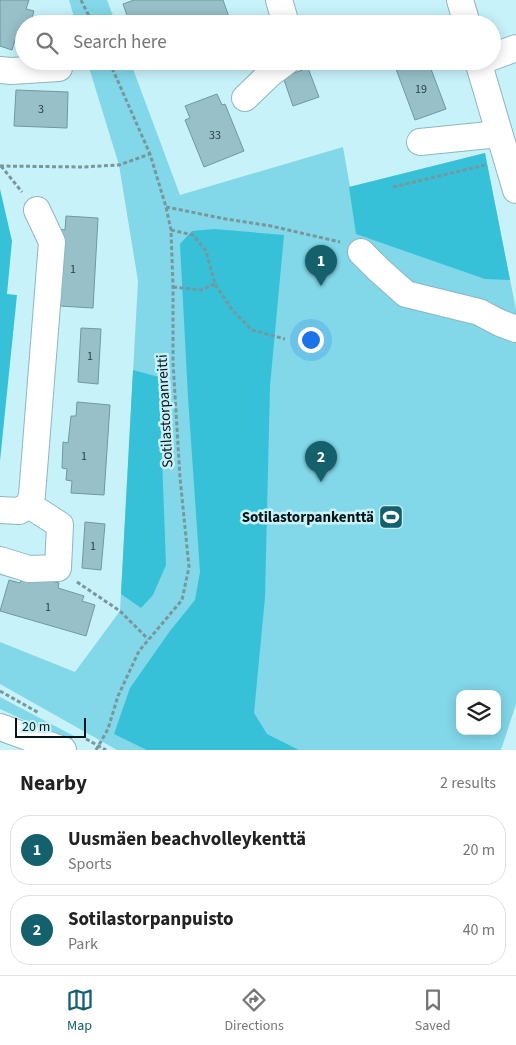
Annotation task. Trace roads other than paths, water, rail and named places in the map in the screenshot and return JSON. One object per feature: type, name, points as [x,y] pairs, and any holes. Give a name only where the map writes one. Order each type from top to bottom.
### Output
[{"type":"street","points":[[279,0],[283,15]]},
{"type":"street","points":[[460,0],[464,15]]},
{"type":"street","points":[[501,53],[516,48]]},
{"type":"street","points":[[0,70],[27,70]]},
{"type":"street","points":[[245,98],[276,70]]},
{"type":"street","points":[[484,70],[499,134],[516,190]]},
{"type":"street","points":[[420,142],[499,134]]},
{"type":"street","points":[[0,510],[19,511],[29,505],[32,495],[52,242],[37,210]]},
{"type":"street","points":[[361,252],[378,270],[406,294],[479,312],[516,329]]},
{"type":"street","points":[[0,560],[29,569],[58,568],[60,525],[29,505]]},
{"type":"street","points":[[3,728],[32,750]]},
{"type":"street","points":[[3,728],[63,750]]},
{"type":"place","name":"Uusmäen beachvolleykenttä","points":[[321,286]]},
{"type":"place","name":"Sotilastorpanpuisto","points":[[321,482]]},
{"type":"place","name":"Sotilastorpankenttä","points":[[391,517]]}]
